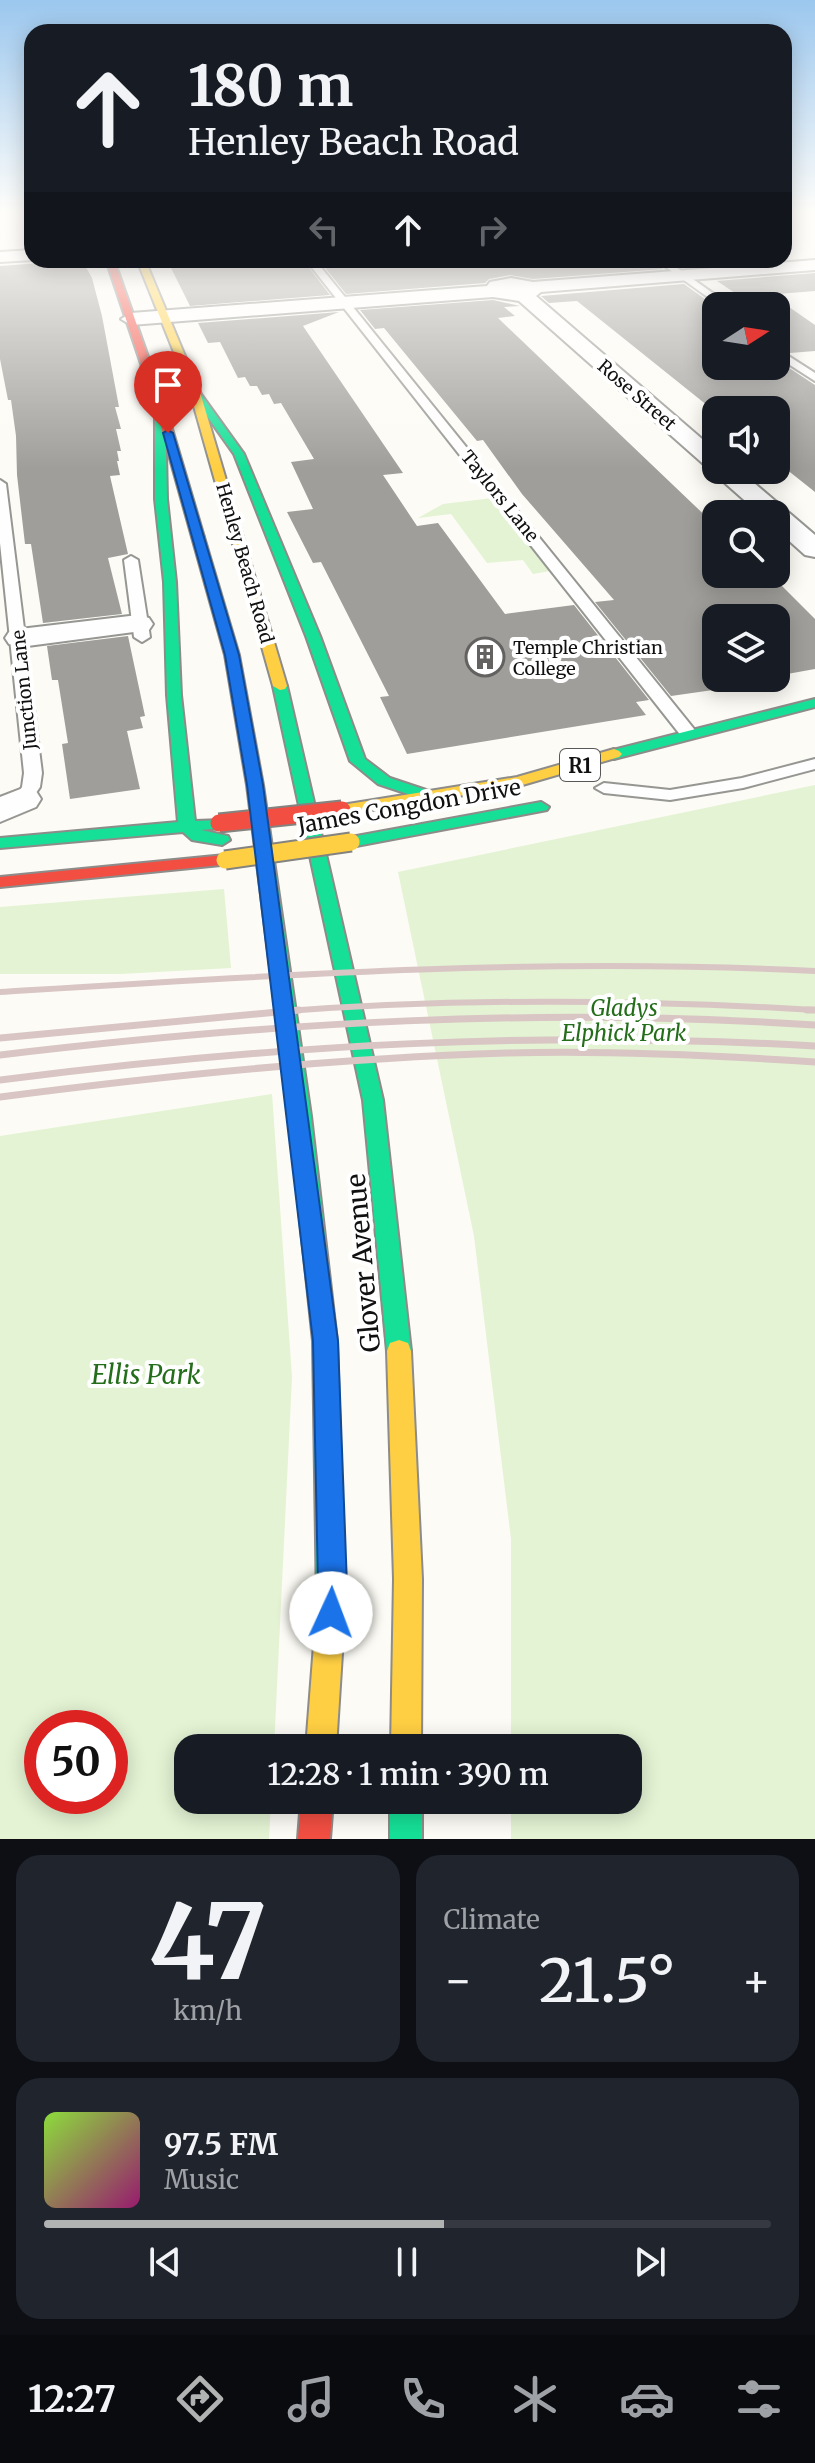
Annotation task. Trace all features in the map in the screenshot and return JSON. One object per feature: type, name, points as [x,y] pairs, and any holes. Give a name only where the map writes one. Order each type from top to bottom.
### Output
[{"type":"main road","name":"Henley Beach Road","points":[[123,297],[160,405],[232,655],[255,785]]},
{"type":"main road","name":"Henley Beach Road","points":[[157,297],[195,392],[269,643],[303,780]]},
{"type":"main road","points":[[195,392],[239,454],[313,636],[358,761],[384,781],[432,797]]},
{"type":"main road","points":[[160,405],[161,499],[170,582],[174,695],[187,827]]},
{"type":"main road","name":"James Congdon Drive","points":[[0,843],[187,827],[221,832],[432,797],[519,781],[688,733],[815,703]]},
{"type":"main road","name":"R1","points":[[580,795],[646,775]]},
{"type":"main road","name":"Glover Avenue","points":[[303,780],[373,1100],[398,1333],[408,1579],[406,1734]]},
{"type":"main road","name":"Glover Avenue","points":[[255,785],[300,1116],[325,1341],[333,1586],[322,1734]]},
{"type":"main road","name":"James Congdon Drive","points":[[0,882],[225,860],[349,837],[467,823],[554,803]]},
{"type":"main road","points":[[221,832],[349,837]]},
{"type":"main road","points":[[314,1839],[316,1814]]},
{"type":"main road","points":[[406,1814],[406,1839]]},
{"type":"street","points":[[131,319],[411,297]]},
{"type":"street","name":"Rose Street","points":[[523,297],[702,451]]},
{"type":"street","points":[[741,484],[759,500]]},
{"type":"street","points":[[790,527],[815,549]]},
{"type":"street","points":[[20,638],[140,630]]},
{"type":"lane","name":"Taylors Lane","points":[[340,297],[688,733]]},
{"type":"lane","points":[[790,361],[815,378]]},
{"type":"lane","name":"Junction Lane","points":[[0,484],[33,773],[31,787],[12,805]]},
{"type":"lane","points":[[131,560],[140,630]]},
{"type":"lane","points":[[604,788],[670,795],[743,783],[815,764]]},
{"type":"green space","points":[[493,498],[550,571],[533,574],[523,560],[487,563],[451,514],[418,518],[443,504]]},
{"type":"green space","name":"Gladys Elphick Park","points":[[815,785],[815,1839],[511,1839],[511,1814],[642,1814],[642,1734],[511,1734],[511,1539],[474,1236],[398,872]]},
{"type":"green space","points":[[224,889],[231,968],[120,974],[0,974],[0,907]]},
{"type":"green space","name":"Ellis Park","points":[[272,1094],[292,1377],[275,1734],[174,1734],[174,1814],[270,1814],[269,1839],[0,1839],[0,1136]]},
{"type":"building","points":[[0,297],[97,297],[121,429],[116,429],[121,451],[117,451],[120,475],[110,476],[128,554],[108,558],[122,614],[43,623],[31,544],[25,544],[16,436],[11,400],[8,400],[0,359]]},
{"type":"building","points":[[185,297],[307,297],[190,306]]},
{"type":"building","points":[[542,297],[702,297],[702,380],[790,380],[790,369],[815,385],[815,492],[790,472],[790,396],[702,396],[702,401],[577,301],[549,303]]},
{"type":"building","points":[[493,300],[520,306],[504,307],[515,316],[498,318],[702,513],[702,588],[784,588],[815,619],[815,669],[790,673],[790,604],[702,604],[702,692],[671,696],[595,602],[614,600],[522,494],[483,440],[477,441],[384,328],[375,329],[360,310]]},
{"type":"building","points":[[790,308],[815,325],[815,351],[790,353]]},
{"type":"building","name":"Temple Christian College","points":[[339,312],[303,326],[403,473],[383,475],[417,526],[438,523],[505,614],[574,605],[649,700],[636,702],[646,715],[407,754],[380,697],[389,696],[321,562],[313,563],[287,512],[313,509],[291,462],[314,459],[281,403],[274,404],[269,394],[262,395],[257,386],[250,386],[245,377],[238,378],[220,342],[208,343],[198,323]]},
{"type":"building","points":[[128,636],[145,716],[140,717],[143,728],[127,731],[140,789],[70,799],[62,744],[68,743],[58,680],[52,680],[47,646]]},
{"type":"railway","points":[[0,992],[305,974],[509,967],[713,967],[815,971]]},
{"type":"railway","points":[[295,1010],[476,1002],[679,1004],[815,1010],[807,1010]]},
{"type":"railway","points":[[0,1038],[295,1010]]},
{"type":"railway","points":[[273,1012],[295,1010]]},
{"type":"railway","points":[[295,1010],[299,1010]]},
{"type":"railway","points":[[0,1055],[205,1034],[407,1021],[609,1017],[815,1025]]},
{"type":"railway","points":[[0,1080],[204,1058],[407,1044],[609,1040],[815,1046]]},
{"type":"railway","points":[[0,1097],[253,1069],[443,1055],[622,1053],[815,1062]]},
{"type":"traffic: fast","points":[[195,392],[239,454],[313,636],[358,761],[384,781],[432,797]]},
{"type":"traffic: fast","points":[[160,405],[161,499],[170,582],[174,695],[187,827],[198,836],[222,840]]},
{"type":"traffic: fast","points":[[198,537],[232,655],[255,785],[300,1116],[325,1341],[331,1606]]},
{"type":"traffic: fast","points":[[280,686],[373,1100],[399,1351]]},
{"type":"traffic: fast","points":[[614,754],[815,703]]},
{"type":"traffic: fast","points":[[351,842],[541,807]]},
{"type":"traffic: fast","points":[[0,843],[217,824]]},
{"type":"traffic: fast","points":[[406,1814],[406,1839]]},
{"type":"traffic: slow","points":[[156,297],[195,392],[280,686]]},
{"type":"traffic: slow","points":[[342,810],[519,781],[614,754]]},
{"type":"traffic: slow","points":[[225,860],[351,842]]},
{"type":"traffic: slow","points":[[399,1351],[408,1579],[406,1734]]},
{"type":"traffic: slow","points":[[322,1734],[331,1606]]},
{"type":"traffic: jam","points":[[123,297],[160,405],[198,537]]},
{"type":"traffic: jam","points":[[219,823],[342,810]]},
{"type":"traffic: jam","points":[[0,882],[225,860]]},
{"type":"traffic: jam","points":[[314,1839],[316,1814]]},
{"type":"place","name":"Temple Christian College","points":[[485,657]]},
{"type":"route","points":[[168,433],[232,655],[255,785],[300,1116],[325,1341],[333,1586],[331,1613]]}]
